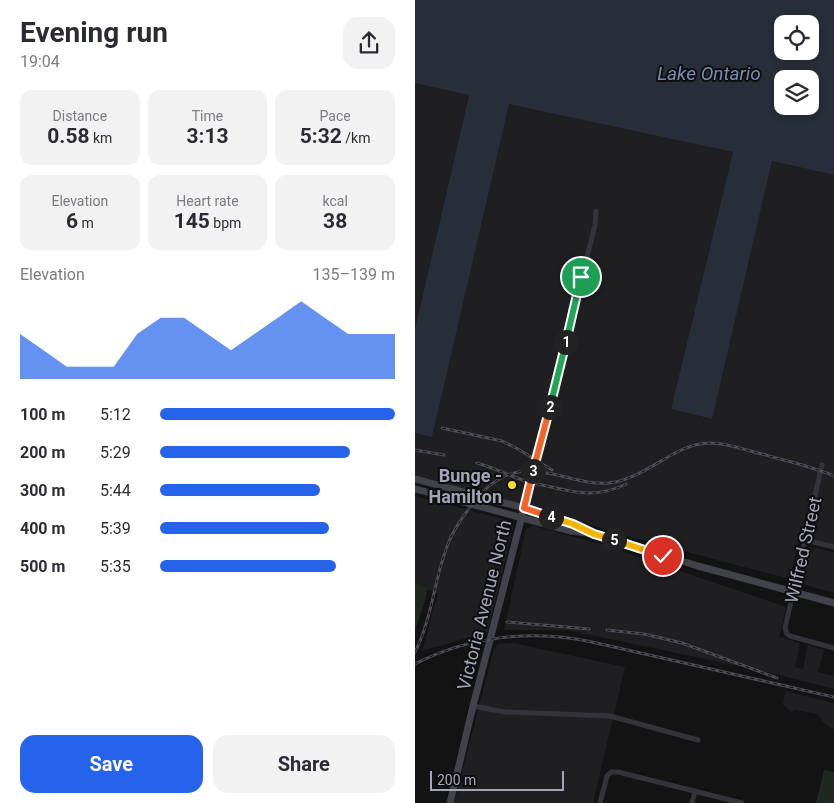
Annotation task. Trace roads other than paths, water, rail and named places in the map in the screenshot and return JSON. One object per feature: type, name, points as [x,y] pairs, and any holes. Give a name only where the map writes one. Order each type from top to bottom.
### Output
[{"type":"main road","points":[[415,479],[524,508],[573,524],[594,534],[699,566],[834,603]]},
{"type":"main road","points":[[415,489],[571,531],[594,534]]},
{"type":"main road","name":"Victoria Avenue North","points":[[450,803],[524,508]]},
{"type":"street","name":"Victoria Avenue North","points":[[524,508],[595,225],[595,211]]},
{"type":"street","name":"Wilfred Street","points":[[822,465],[785,628],[790,636],[834,648]]},
{"type":"street","points":[[805,540],[834,547]]},
{"type":"street","points":[[473,706],[505,712],[610,716],[698,740]]},
{"type":"street","points":[[600,803],[607,776],[611,772],[618,772],[742,803]]},
{"type":"street","points":[[692,803],[695,791]]},
{"type":"water","name":"Lake Ontario","points":[[415,0],[834,0],[834,175],[772,161],[712,419],[671,409],[733,152],[509,104],[432,437],[415,433],[415,329],[469,95],[415,83]]},
{"type":"railway","points":[[442,428],[502,441],[552,470]]},
{"type":"railway","points":[[415,652],[425,629],[440,567],[451,537],[476,499],[502,477],[517,472],[532,471],[593,483],[609,483],[638,474],[684,449],[710,443],[736,447],[807,466],[834,476]]},
{"type":"railway","points":[[415,450],[444,455]]},
{"type":"railway","points":[[477,463],[528,482],[577,492],[596,493],[626,484]]},
{"type":"railway","points":[[507,622],[589,629]]},
{"type":"railway","points":[[607,630],[644,634],[682,643],[777,678]]},
{"type":"railway","points":[[415,664],[436,654],[479,641],[524,636],[547,636],[592,642],[834,697]]},
{"type":"place","name":"Bunge - Hamilton","points":[[512,485]]}]
